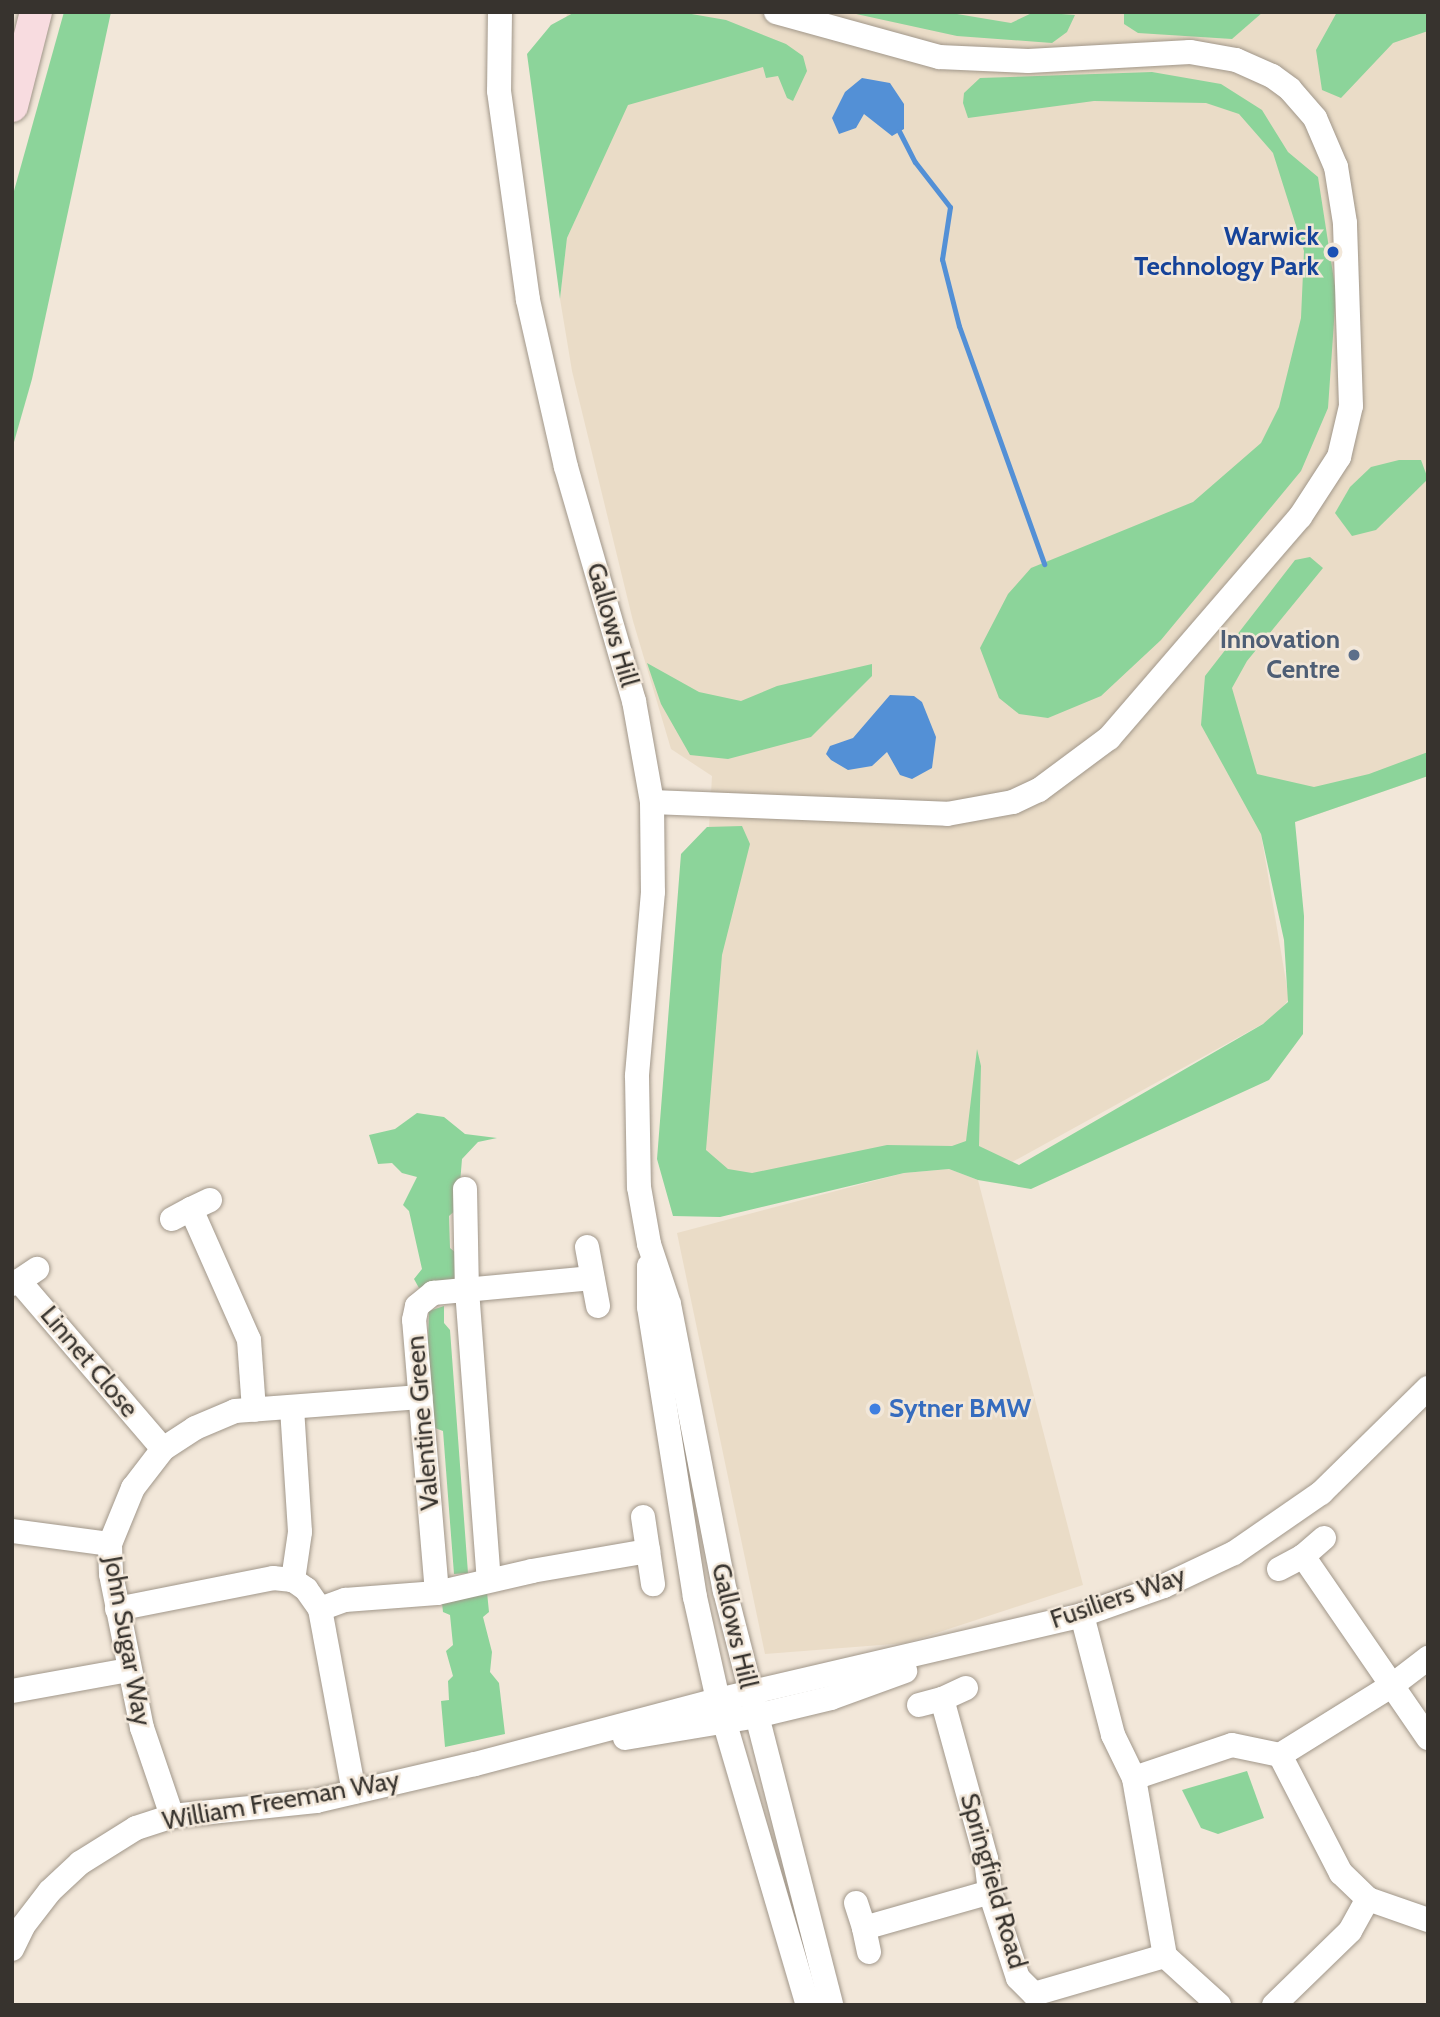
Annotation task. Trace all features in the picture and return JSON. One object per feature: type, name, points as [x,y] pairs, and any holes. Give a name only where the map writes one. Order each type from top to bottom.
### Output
[{"type":"main road","points":[[12,106],[36,12]]},
{"type":"street","name":"Gallows Hill","points":[[500,12],[500,160],[566,467],[634,701],[652,802],[653,892],[635,1137],[649,1244],[649,1307],[695,1597],[721,1711],[808,2005]]},
{"type":"street","points":[[652,802],[947,814],[1013,802],[1039,790],[1109,738],[1300,517],[1339,457],[1351,406],[1345,223],[1336,167],[1315,118],[1290,89],[1272,76],[1236,60],[1190,52],[976,61],[902,49],[776,12]]},
{"type":"street","points":[[465,1189],[467,1290],[489,1580]]},
{"type":"street","points":[[191,1209],[249,1340],[254,1410]]},
{"type":"street","name":"Gallows Hill","points":[[649,1244],[669,1304],[705,1499],[753,1705],[831,2005]]},
{"type":"street","points":[[587,1247],[598,1306]]},
{"type":"street","name":"Linnet Close","points":[[23,1278],[163,1449]]},
{"type":"street","points":[[467,1290],[592,1278]]},
{"type":"street","name":"Valentine Green","points":[[437,1593],[420,1397],[417,1306],[433,1293],[467,1290]]},
{"type":"street","name":"Fusiliers Way","points":[[721,1711],[753,1705],[952,1647],[1082,1615],[1195,1573],[1243,1548],[1343,1475],[1428,1388]]},
{"type":"street","name":"John Sugar Way","points":[[172,1816],[143,1732],[117,1609],[110,1544],[133,1488],[163,1449],[214,1419],[254,1410],[420,1397]]},
{"type":"street","points":[[292,1408],[300,1532],[293,1580]]},
{"type":"street","points":[[643,1517],[653,1584]]},
{"type":"street","points":[[12,1531],[110,1544]]},
{"type":"street","points":[[1279,1569],[1303,1556],[1324,1538]]},
{"type":"street","points":[[320,1609],[345,1601],[437,1593],[489,1580],[648,1551]]},
{"type":"street","points":[[1303,1556],[1394,1684],[1425,1746]]},
{"type":"street","points":[[117,1609],[273,1578],[293,1580],[306,1588],[320,1609],[354,1792]]},
{"type":"street","points":[[1082,1615],[1113,1735],[1134,1778],[1165,1956],[1219,2005]]},
{"type":"street","points":[[1283,1761],[1428,1658]]},
{"type":"street","points":[[12,1691],[129,1671]]},
{"type":"street","name":"Springfield Road","points":[[966,1688],[930,1702],[986,1859],[990,1892],[1018,1978],[1034,1994],[1165,1956]]},
{"type":"street","name":"William Freeman Way","points":[[12,1949],[23,1926],[50,1891],[80,1863],[136,1828],[172,1816],[302,1803],[721,1711]]},
{"type":"street","points":[[1134,1778],[1232,1745],[1283,1761],[1341,1872],[1368,1899],[1428,1920]]},
{"type":"street","points":[[864,1928],[990,1892]]},
{"type":"street","points":[[1274,2005],[1350,1931],[1368,1899]]},
{"type":"street","points":[[856,1903],[869,1952]]},
{"type":"shaded area","name":"Warwick Technology Park","points":[[567,12],[1428,12],[1428,776],[1261,834],[1289,999],[1275,1017],[1005,1166],[902,1159],[688,1194],[712,776],[671,749],[633,621],[572,371],[560,299],[567,238],[599,167],[564,46]]},
{"type":"shaded area","name":"Sytner BMW","points":[[949,1169],[978,1180],[1083,1585],[906,1643],[765,1654],[677,1233],[904,1173]]},
{"type":"green space","points":[[64,12],[111,12],[32,379],[12,449],[12,198]]},
{"type":"green space","points":[[575,12],[680,12],[726,20],[786,44],[803,56],[807,71],[793,101],[787,98],[778,76],[766,78],[763,67],[628,105],[567,238],[560,299],[527,54],[551,25]]},
{"type":"green space","points":[[847,12],[945,12],[1011,23],[1034,12],[1075,15],[1067,32],[1052,43],[957,36]]},
{"type":"green space","points":[[1124,12],[1263,12],[1232,39],[1138,33],[1124,24]]},
{"type":"green space","points":[[1337,12],[1428,12],[1428,31],[1393,43],[1341,98],[1322,90],[1316,50]]},
{"type":"green space","points":[[1152,72],[1221,84],[1262,110],[1288,152],[1318,177],[1336,293],[1328,408],[1301,471],[1161,640],[1101,696],[1048,718],[1019,714],[999,698],[980,648],[1008,594],[1031,568],[1193,502],[1261,443],[1279,407],[1301,318],[1304,251],[1273,153],[1239,114],[1206,103],[1094,101],[968,118],[963,103],[964,93],[980,78]]},
{"type":"green space","points":[[1399,460],[1421,460],[1428,479],[1376,530],[1352,536],[1335,513],[1350,487],[1371,467]]},
{"type":"green space","points":[[1310,557],[1323,568],[1247,661],[1232,688],[1257,774],[1314,787],[1369,774],[1428,752],[1428,776],[1295,822],[1304,916],[1303,1034],[1269,1080],[1031,1189],[978,1180],[949,1169],[904,1173],[720,1217],[673,1216],[657,1159],[681,854],[707,827],[742,826],[750,844],[722,955],[706,1150],[728,1169],[752,1173],[887,1145],[952,1146],[966,1141],[977,1049],[981,1066],[979,1146],[1019,1165],[1263,1024],[1288,1002],[1284,940],[1261,834],[1201,725],[1205,676],[1295,560]]},
{"type":"green space","points":[[647,663],[699,692],[741,701],[777,686],[872,664],[872,676],[811,737],[728,759],[690,755],[661,704]]},
{"type":"green space","points":[[417,1113],[444,1117],[465,1134],[497,1138],[478,1142],[462,1159],[458,1208],[449,1216],[450,1248],[456,1253],[458,1279],[419,1288],[414,1279],[422,1269],[409,1211],[403,1205],[417,1177],[402,1173],[392,1163],[378,1164],[369,1135],[395,1129]]},
{"type":"green space","points":[[444,1306],[444,1323],[450,1330],[468,1573],[454,1574],[443,1431],[432,1427],[428,1340],[429,1311]]},
{"type":"green space","points":[[487,1592],[489,1612],[483,1617],[492,1652],[490,1672],[499,1683],[505,1734],[445,1747],[441,1701],[449,1700],[448,1681],[453,1676],[446,1651],[453,1645],[450,1615],[443,1612],[442,1603]]},
{"type":"green space","points":[[1247,1771],[1264,1818],[1218,1834],[1201,1828],[1182,1790]]},
{"type":"water","points":[[862,78],[890,83],[904,104],[904,129],[892,136],[864,114],[856,128],[839,134],[832,118],[845,92]]},
{"type":"water","points":[[890,695],[914,696],[922,702],[936,737],[932,768],[912,779],[900,775],[887,752],[872,766],[848,770],[831,760],[826,754],[830,746],[853,738]]},
{"type":"waterway","points":[[899,131],[915,162],[950,207],[942,259],[959,326],[1044,564]]},
{"type":"place","name":"Warwick Technology Park","points":[[1333,252]]},
{"type":"place","name":"Innovation Centre","points":[[1354,655]]},
{"type":"place","name":"Sytner BMW","points":[[875,1409]]}]
